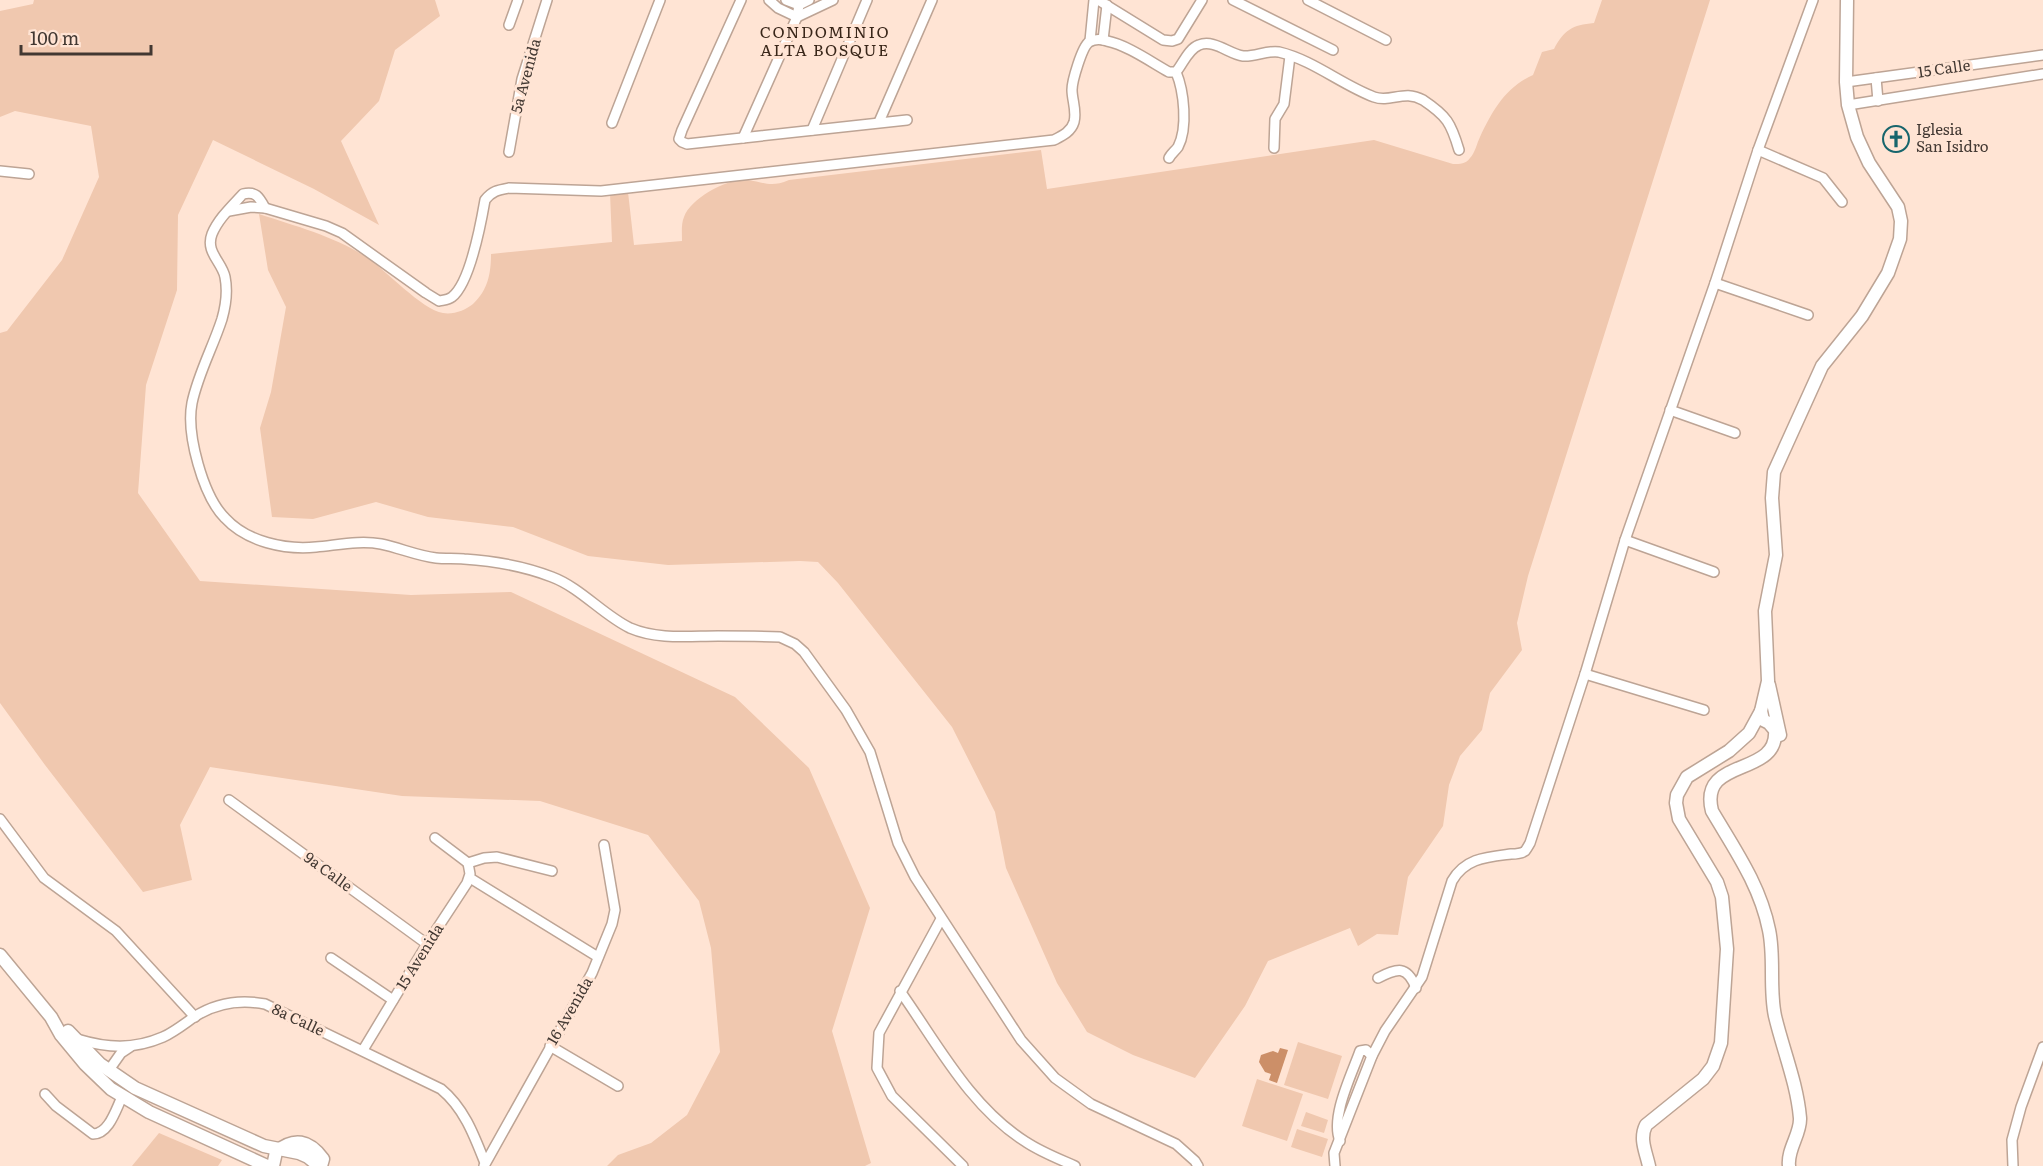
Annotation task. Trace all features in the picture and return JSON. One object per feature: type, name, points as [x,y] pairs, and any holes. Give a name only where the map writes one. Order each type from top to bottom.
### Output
[{"type":"main road","points":[[1789,1166],[1800,1121],[1791,1072],[1775,1013],[1769,930],[1756,887],[1712,811],[1710,794],[1715,784],[1724,776],[1768,754],[1778,742],[1780,734],[1768,681],[1765,611],[1776,555],[1772,498],[1774,472],[1822,366],[1862,316],[1888,273],[1901,235],[1898,207],[1869,163],[1857,137],[1848,105],[1847,0]]},
{"type":"main road","points":[[1649,1166],[1643,1140],[1646,1125],[1686,1095],[1713,1066],[1718,1055],[1722,1022],[1727,949],[1722,897],[1717,882],[1678,819],[1677,795],[1687,777],[1729,750],[1757,722],[1768,681]]},
{"type":"main road","points":[[1757,722],[1769,723],[1774,730],[1773,747]]},
{"type":"main road","points":[[0,955],[51,1017],[109,1070],[148,1094],[264,1146],[278,1150]]},
{"type":"main road","points":[[51,1017],[61,1035],[92,1072],[122,1097],[149,1112],[267,1166]]},
{"type":"main road","points":[[273,1166],[273,1158],[278,1150],[291,1142],[314,1147],[322,1159],[320,1166]]},
{"type":"street","name":"5a Avenida","points":[[509,152],[522,79],[547,0]]},
{"type":"street","points":[[612,123],[660,0]]},
{"type":"street","points":[[741,0],[679,139],[682,142],[687,144],[907,120]]},
{"type":"street","points":[[769,0],[778,8],[797,17]]},
{"type":"street","points":[[786,0],[799,5],[809,0]]},
{"type":"street","points":[[797,17],[833,0]]},
{"type":"street","points":[[812,130],[867,0]]},
{"type":"street","points":[[879,122],[932,0]]},
{"type":"street","points":[[1090,41],[1096,0],[1163,40],[1174,41],[1179,37],[1202,0]]},
{"type":"street","points":[[1233,0],[1333,50]]},
{"type":"street","points":[[1308,0],[1386,40]]},
{"type":"street","points":[[1335,1166],[1334,1153],[1340,1141],[1337,1124],[1340,1110],[1360,1051],[1366,1050],[1372,1056],[1385,1031],[1422,977],[1452,881],[1457,872],[1483,857],[1519,854],[1530,843],[1626,540],[1715,283],[1758,150],[1813,0]]},
{"type":"street","points":[[509,25],[514,2]]},
{"type":"street","points":[[743,138],[797,17],[799,5]]},
{"type":"street","points":[[1103,40],[1107,5]]},
{"type":"street","points":[[229,211],[251,207],[264,208],[326,226],[342,233],[439,301],[453,296],[460,287],[474,251],[485,200],[497,190],[509,188],[601,191],[1054,140],[1068,133],[1074,122],[1072,88],[1085,45],[1090,41],[1103,40],[1116,44],[1169,72],[1176,72]]},
{"type":"street","points":[[1176,72],[1191,51],[1199,45],[1209,44],[1244,56],[1279,52],[1376,98],[1412,95],[1422,100],[1447,118],[1453,127],[1460,150]]},
{"type":"street","name":"15 Calle","points":[[1846,82],[2043,55]]},
{"type":"street","points":[[1274,148],[1275,119],[1284,104],[1290,56]]},
{"type":"street","points":[[1169,158],[1179,145],[1183,122],[1184,99],[1176,72]]},
{"type":"street","name":"15 Calle","points":[[1848,105],[2043,74]]},
{"type":"street","points":[[1876,78],[1878,101]]},
{"type":"street","points":[[1758,150],[1823,178],[1842,202]]},
{"type":"street","points":[[0,171],[25,174]]},
{"type":"street","points":[[264,208],[259,196],[248,192],[243,194],[218,222],[210,237],[210,251],[224,274],[226,303],[192,405],[192,428],[195,452],[204,480],[213,502],[225,519],[246,534],[270,544],[292,548],[314,548],[359,542],[379,544],[437,558],[462,558],[510,564],[552,577],[573,587],[628,627],[648,634],[671,637],[780,637],[795,644],[804,652],[846,710],[870,752],[897,843],[941,919],[1021,1040],[1055,1078],[1091,1104],[1176,1144],[1198,1166]]},
{"type":"street","points":[[1715,283],[1808,315]]},
{"type":"street","points":[[1670,411],[1735,434]]},
{"type":"street","points":[[1626,540],[1714,572]]},
{"type":"street","points":[[1585,674],[1704,710]]},
{"type":"street","name":"9a Calle","points":[[229,800],[427,944]]},
{"type":"street","points":[[0,819],[44,878],[116,931],[195,1017]]},
{"type":"street","points":[[435,838],[468,863],[470,878],[598,957]]},
{"type":"street","name":"16 Avenida","points":[[485,1164],[592,972],[613,920],[615,910],[604,845]]},
{"type":"street","points":[[468,863],[497,857],[552,871]]},
{"type":"street","name":"15 Avenida","points":[[363,1050],[470,878]]},
{"type":"street","points":[[941,919],[879,1033],[877,1068],[892,1096],[963,1166]]},
{"type":"street","points":[[331,958],[393,1000]]},
{"type":"street","points":[[1378,978],[1393,970],[1402,970],[1411,976],[1416,988]]},
{"type":"street","points":[[900,991],[949,1062],[988,1112],[1025,1142],[1075,1166]]},
{"type":"street","name":"8a Calle","points":[[130,1047],[165,1036],[214,1006],[227,1003],[265,1004],[441,1089],[451,1098],[469,1124],[485,1164]]},
{"type":"street","points":[[75,1038],[99,1046],[130,1047]]},
{"type":"street","points":[[550,1046],[618,1086]]},
{"type":"street","points":[[109,1070],[121,1053],[130,1047]]},
{"type":"street","points":[[2013,1166],[2012,1140],[2021,1107],[2043,1047]]},
{"type":"street","points":[[45,1094],[56,1106],[93,1134],[105,1131],[122,1097]]},
{"type":"shaded area","points":[[34,0],[435,0],[440,16],[395,50],[379,101],[341,141],[379,225],[314,189],[213,140],[178,215],[177,290],[146,385],[138,493],[200,581],[411,595],[511,592],[735,697],[809,768],[870,908],[832,1031],[871,1163],[865,1166],[607,1166],[618,1155],[651,1143],[687,1115],[720,1052],[711,948],[699,901],[648,835],[540,801],[402,796],[210,767],[180,825],[192,880],[143,892],[0,703],[0,333],[7,331],[62,260],[99,177],[91,126],[15,111],[0,117],[0,11],[33,4]]},
{"type":"shaded area","points":[[1602,0],[1710,0],[1528,576],[1517,623],[1522,650],[1490,693],[1482,730],[1460,756],[1449,785],[1443,826],[1408,877],[1398,935],[1377,934],[1358,946],[1350,928],[1268,961],[1245,1006],[1195,1078],[1133,1055],[1087,1032],[1057,983],[1006,868],[995,812],[952,727],[838,583],[818,562],[668,565],[588,556],[513,527],[428,517],[376,502],[313,519],[272,517],[260,428],[271,392],[286,307],[268,270],[259,214],[341,243],[366,257],[425,305],[443,313],[451,313],[459,312],[478,299],[489,274],[491,254],[612,242],[610,193],[628,192],[634,245],[682,241],[682,223],[688,210],[702,196],[730,182],[747,180],[777,184],[789,180],[1041,150],[1047,189],[1374,140],[1453,164],[1460,164],[1472,156],[1495,109],[1507,93],[1533,75],[1542,52],[1554,49],[1561,37],[1574,27],[1594,23]]},
{"type":"shaded area","points":[[1298,1042],[1342,1056],[1328,1099],[1284,1085]]},
{"type":"shaded area","points":[[1280,1048],[1288,1050],[1277,1083],[1269,1080],[1271,1074],[1265,1072],[1259,1062],[1261,1055],[1273,1051],[1278,1053]]},
{"type":"shaded area","points":[[1257,1079],[1303,1094],[1287,1141],[1242,1126]]},
{"type":"shaded area","points":[[1306,1112],[1328,1120],[1324,1133],[1301,1126]]},
{"type":"shaded area","points":[[1297,1129],[1328,1139],[1322,1157],[1291,1147]]},
{"type":"shaded area","points":[[159,1133],[222,1160],[218,1166],[132,1166]]},
{"type":"place","name":"Iglesia San Isidro","points":[[1896,139]]},
{"type":"district","name":"CONDOMINIO ALTA BOSQUE","points":[[825,41]]}]
